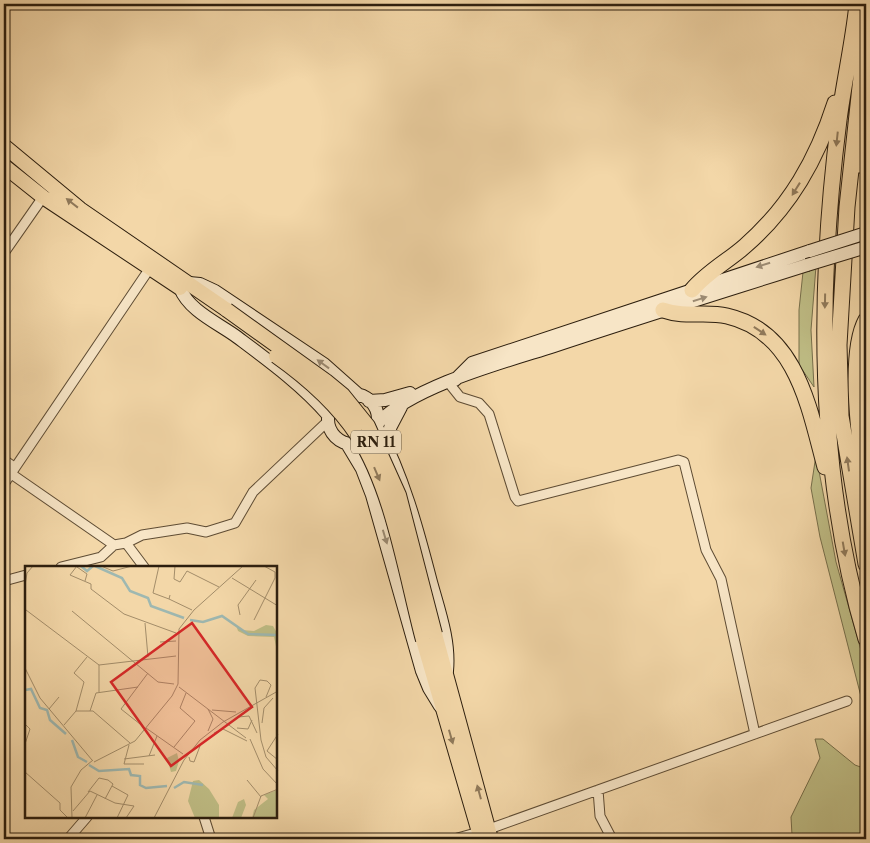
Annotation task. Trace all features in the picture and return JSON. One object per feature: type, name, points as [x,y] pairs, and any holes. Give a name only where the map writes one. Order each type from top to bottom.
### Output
[{"type":"highway","points":[[692,290],[703,278],[760,234],[795,192],[813,159],[831,115],[856,6]]},
{"type":"highway","points":[[856,6],[839,120],[826,276],[824,360],[830,451],[839,520],[850,587],[866,639]]},
{"type":"highway","points":[[866,31],[853,140],[845,234],[839,345],[841,416],[849,474],[866,564]]},
{"type":"highway","points":[[845,234],[852,217],[866,123]]},
{"type":"highway","name":"RN 11","points":[[4,146],[80,209],[225,313],[318,389],[343,416],[357,436],[372,464],[386,499],[429,637],[442,708],[485,835]]},
{"type":"highway","name":"RN 11","points":[[4,166],[43,197],[150,268],[184,285]]},
{"type":"highway","points":[[663,310],[682,316],[720,315],[742,320],[758,328],[785,353],[800,384],[839,520]]},
{"type":"highway","points":[[866,320],[856,363],[866,486]]},
{"type":"highway","points":[[866,339],[862,370],[866,418]]},
{"type":"highway","name":"RN 11","points":[[429,637],[447,671],[485,835]]},
{"type":"main road","points":[[452,381],[472,363],[810,251],[865,240]]},
{"type":"main road","points":[[427,390],[410,399],[377,425],[371,436],[362,442],[347,444],[334,435],[328,418],[332,406],[340,398],[350,395],[385,400],[427,390],[663,310],[807,265],[865,240]]},
{"type":"main road","name":"RN 11","points":[[328,418],[296,384],[236,336],[191,305],[184,285],[205,286],[215,291],[324,364],[365,398]]},
{"type":"main road","points":[[365,398],[375,408],[377,425]]},
{"type":"main road","points":[[393,458],[389,439],[390,428],[395,415],[410,399]]},
{"type":"main road","name":"RN 11","points":[[377,425],[393,458],[419,538],[444,630],[448,651],[447,671]]},
{"type":"main road","name":"RN 11","points":[[347,444],[368,482],[426,680],[442,708]]},
{"type":"street","points":[[4,253],[43,197]]},
{"type":"street","points":[[4,484],[150,268]]},
{"type":"street","points":[[452,381],[460,397],[479,403],[489,414],[515,498],[518,501],[678,460],[684,462],[706,550],[721,579],[755,734]]},
{"type":"street","points":[[65,566],[101,557],[114,545],[126,543],[142,535],[187,528],[206,532],[235,523],[253,492],[328,418]]},
{"type":"street","points":[[4,460],[12,470],[114,545]]},
{"type":"street","points":[[126,543],[143,566]]},
{"type":"street","points":[[4,581],[25,575]]},
{"type":"street","points":[[454,839],[485,835],[598,790],[847,702]]},
{"type":"street","points":[[598,790],[600,816],[612,839]]},
{"type":"street","points":[[68,839],[86,818]]},
{"type":"street","points":[[204,818],[211,839]]},
{"type":"shaded area","points":[[816,266],[811,330],[814,387],[799,365],[799,310],[803,272]]},
{"type":"shaded area","points":[[816,455],[836,562],[866,668],[866,716],[820,537],[811,488]]},
{"type":"shaded area","points":[[815,739],[823,739],[855,765],[866,769],[866,839],[795,839],[792,835],[791,817],[820,758]]}]
